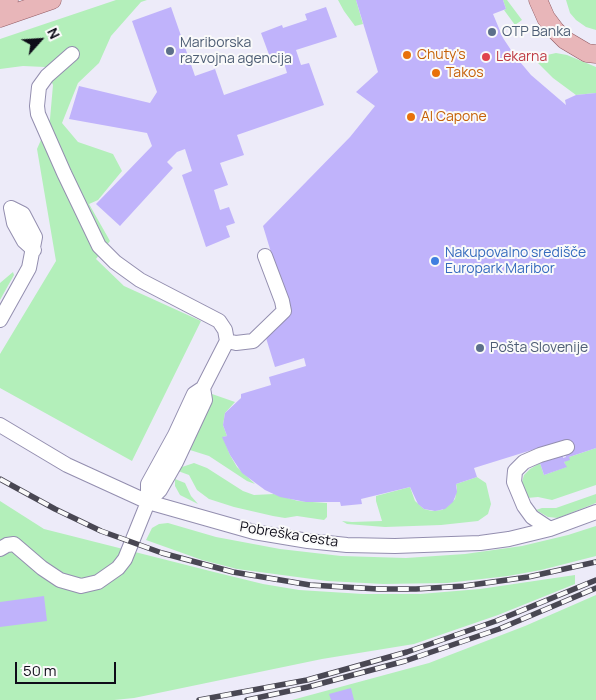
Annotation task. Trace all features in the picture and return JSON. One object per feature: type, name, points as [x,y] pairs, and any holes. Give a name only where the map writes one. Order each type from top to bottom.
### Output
[{"type":"main road","points":[[0,3],[9,0]]},
{"type":"main road","points":[[0,18],[52,0]]},
{"type":"main road","points":[[538,0],[546,18],[565,40],[587,53],[596,54]]},
{"type":"main road","points":[[548,0],[561,22],[577,36],[596,42]]},
{"type":"street","points":[[0,549],[14,544],[42,568],[60,580],[81,586],[98,582],[111,574],[125,559],[148,502],[160,490],[176,462],[205,400],[203,388],[227,341],[225,330],[219,321],[140,280],[115,262],[99,246],[38,114],[39,87],[47,76],[72,54]]},
{"type":"street","points":[[0,320],[29,268],[34,250]]},
{"type":"street","points":[[227,341],[236,343],[253,341],[284,311],[265,256]]},
{"type":"street","name":"Pobreška cesta","points":[[0,425],[67,465],[148,502],[254,532],[308,541],[347,545],[395,546],[480,543],[509,539],[550,529],[596,512]]},
{"type":"street","points":[[550,529],[532,517],[524,506],[514,482],[515,471],[524,462],[566,447]]},
{"type":"green space","points":[[116,0],[147,0],[141,2],[111,36],[99,63],[78,83],[62,123],[78,142],[113,154],[122,171],[98,200],[89,204],[110,241],[96,259],[124,286],[201,321],[132,461],[0,388],[0,354],[56,261],[37,149],[50,119],[53,85],[45,67],[23,66],[0,69],[0,39]]},
{"type":"green space","points":[[338,0],[356,0],[363,24],[355,26]]},
{"type":"green space","points":[[503,0],[507,0],[522,20],[515,25],[504,10],[506,9]]},
{"type":"green space","points":[[566,0],[596,0],[596,30],[586,27],[576,20],[570,13]]},
{"type":"green space","points":[[556,53],[567,55],[596,67],[596,93],[576,95],[553,78],[537,62],[547,55]]},
{"type":"green space","points":[[13,272],[14,275],[0,300],[0,283]]},
{"type":"green space","points":[[212,394],[235,402],[225,413],[223,425],[227,436],[223,437],[237,467],[255,484],[247,481],[209,456],[190,450],[189,447]]},
{"type":"green space","points":[[596,448],[596,485],[552,500],[538,497],[527,498],[522,488],[522,482],[524,475],[530,469],[540,463],[544,475],[566,467],[564,462],[569,457]]},
{"type":"green space","points":[[194,463],[207,468],[243,491],[254,495],[274,494],[298,501],[327,503],[327,517],[324,520],[297,516],[285,518],[234,507],[209,499],[197,490],[189,475],[178,471],[182,467]]},
{"type":"green space","points":[[477,477],[486,483],[491,504],[488,514],[478,521],[441,525],[385,527],[347,524],[342,521],[382,521],[376,496],[410,487],[415,501],[424,509],[432,511],[442,510],[455,499],[456,484]]},
{"type":"green space","points":[[175,479],[185,483],[191,496],[198,504],[180,495],[175,486]]},
{"type":"green space","points":[[596,494],[596,503],[558,518],[548,517],[536,510],[556,508]]},
{"type":"green space","points":[[0,501],[44,529],[263,584],[299,590],[363,594],[420,594],[480,589],[575,575],[575,584],[498,615],[414,644],[322,659],[134,698],[114,700],[0,700]]},
{"type":"green space","points":[[168,523],[216,537],[280,549],[341,556],[406,558],[465,554],[522,546],[596,526],[596,556],[508,576],[447,583],[383,584],[327,581],[237,569],[202,560],[146,540],[152,528],[159,524]]},
{"type":"green space","points":[[596,595],[596,700],[292,700],[429,663],[525,626]]},
{"type":"building","name":"Nakupovalno središče Europark Maribor","points":[[356,0],[503,0],[506,9],[493,14],[503,38],[531,75],[566,105],[565,100],[576,95],[596,93],[596,448],[569,457],[570,460],[564,462],[567,467],[544,475],[540,463],[563,456],[563,458],[566,457],[564,452],[568,451],[564,440],[474,468],[477,477],[456,484],[457,492],[453,502],[445,509],[435,511],[424,509],[418,504],[410,487],[361,499],[362,504],[341,506],[340,502],[306,502],[280,497],[265,490],[242,473],[230,455],[222,437],[227,436],[223,425],[225,413],[241,398],[241,394],[271,385],[269,377],[306,366],[304,358],[275,367],[262,325],[282,301],[284,295],[263,226],[350,137],[375,106],[356,92],[378,72]]},
{"type":"building","points":[[171,7],[195,76],[215,69],[224,95],[287,73],[282,56],[271,60],[261,33],[282,25],[283,28],[307,20],[305,14],[326,7],[337,37],[296,50],[301,65],[309,63],[324,105],[237,135],[244,155],[220,163],[228,185],[214,190],[220,210],[229,207],[235,223],[226,226],[230,237],[206,247],[182,175],[192,171],[185,149],[177,152],[167,162],[173,168],[120,226],[96,204],[152,146],[147,133],[69,119],[79,86],[150,103],[157,92],[132,21]]},
{"type":"building","points":[[44,596],[47,621],[0,627],[0,602]]},
{"type":"building","points":[[351,688],[354,700],[331,700],[329,694]]},
{"type":"railway","points":[[0,479],[101,531],[162,553],[233,572],[310,585],[378,589],[464,586],[528,577],[596,562]]},
{"type":"railway","points":[[199,700],[307,680],[407,652],[496,621],[596,580]]},
{"type":"railway","points":[[247,700],[308,687],[405,661],[499,629],[596,588]]},
{"type":"place","name":"OTP Banka","points":[[492,32]]},
{"type":"place","name":"Mariborska razvojna agencija","points":[[170,51]]},
{"type":"place","name":"Chuty's","points":[[407,55]]},
{"type":"place","name":"Lekarna","points":[[486,57]]},
{"type":"place","name":"Takos","points":[[436,73]]},
{"type":"place","name":"Al Capone","points":[[411,117]]},
{"type":"place","name":"Nakupovalno središče Europark Maribor","points":[[435,261]]},
{"type":"place","name":"Pošta Slovenije","points":[[480,348]]}]
